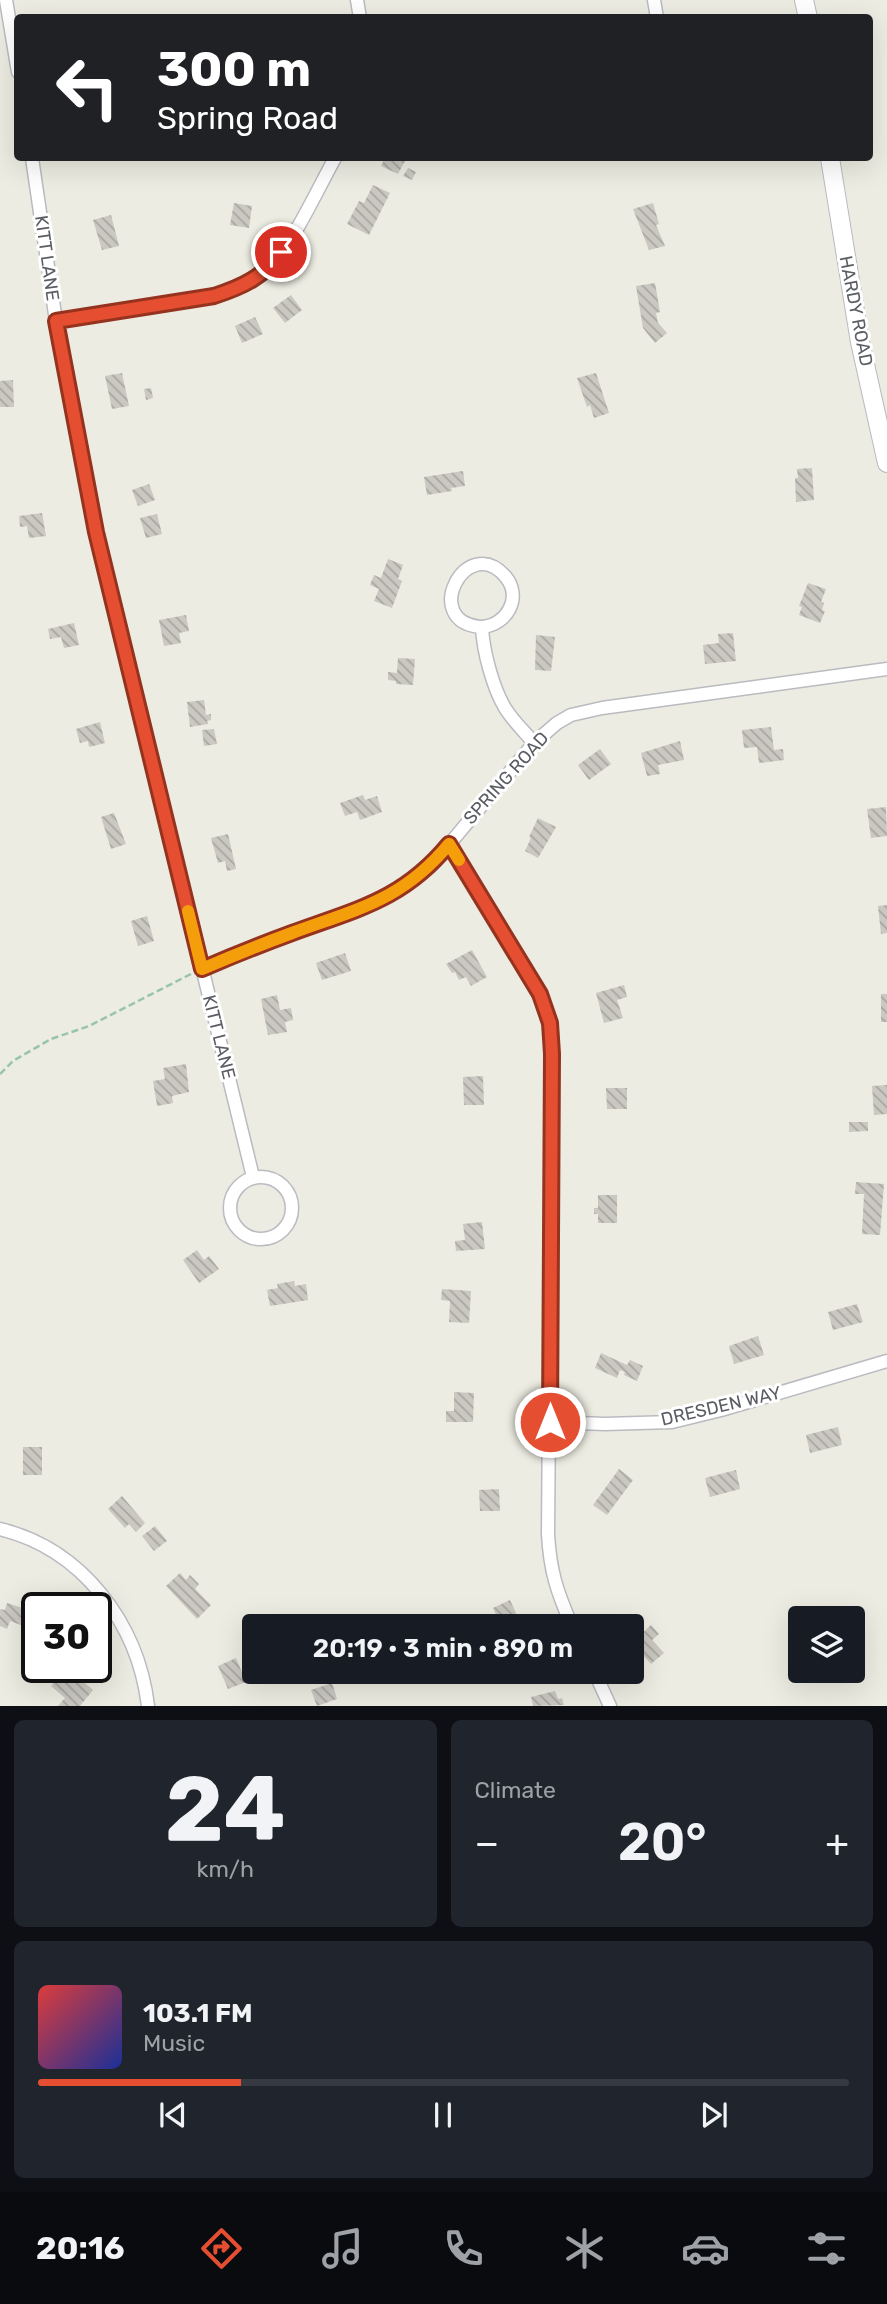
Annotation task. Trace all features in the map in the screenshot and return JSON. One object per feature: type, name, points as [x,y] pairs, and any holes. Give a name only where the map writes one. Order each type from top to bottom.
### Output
[{"type":"street","points":[[6,0],[14,48]]},
{"type":"street","name":"KITT LANE","points":[[32,161],[56,321],[96,532],[253,1177]]},
{"type":"street","points":[[56,321],[214,296],[261,276],[273,265],[290,240],[333,161]]},
{"type":"street","name":"HARDY ROAD","points":[[830,161],[860,342],[887,463]]},
{"type":"street","points":[[483,566],[494,568],[504,575],[513,597],[504,618],[494,625],[482,627],[470,625],[460,618],[453,608],[451,596],[453,584],[460,574],[483,566]]},
{"type":"street","points":[[482,627],[484,649],[503,705],[534,743]]},
{"type":"street","name":"SPRING ROAD","points":[[202,969],[380,901],[420,876],[534,743],[571,715],[587,710],[887,669]]},
{"type":"street","points":[[449,844],[525,966],[540,994],[550,1023],[552,1054],[548,1534],[550,1566],[567,1614]]},
{"type":"street","points":[[253,1177],[273,1179],[288,1192],[292,1202],[289,1222],[274,1236],[264,1239],[244,1234],[236,1227],[229,1208],[236,1189],[253,1177]]},
{"type":"street","name":"DRESDEN WAY","points":[[550,1422],[673,1422],[887,1361]]},
{"type":"street","points":[[0,1529],[32,1540],[60,1555],[84,1575],[105,1598],[131,1639],[142,1669],[148,1706]]},
{"type":"street","points":[[600,1684],[610,1706]]},
{"type":"path","points":[[0,1074],[13,1061],[51,1039],[89,1026],[202,969]]},
{"type":"building","points":[[384,161],[405,161],[398,174],[381,166]]},
{"type":"building","points":[[408,168],[416,172],[412,180],[403,176]]},
{"type":"building","points":[[373,185],[390,193],[369,235],[347,224],[359,201],[364,203]]},
{"type":"building","points":[[234,203],[252,206],[249,228],[230,225]]},
{"type":"building","points":[[653,203],[659,224],[656,225],[665,246],[649,250],[633,209]]},
{"type":"building","points":[[111,215],[119,246],[102,250],[93,220]]},
{"type":"building","points":[[655,283],[660,312],[656,313],[658,323],[667,333],[655,343],[643,328],[636,286]]},
{"type":"building","points":[[291,295],[302,310],[285,323],[273,308]]},
{"type":"building","points":[[255,317],[263,334],[242,343],[235,326]]},
{"type":"building","points":[[122,373],[129,406],[112,409],[105,376]]},
{"type":"building","points":[[596,373],[609,413],[594,418],[590,405],[587,407],[577,378]]},
{"type":"building","points":[[13,380],[14,407],[0,407],[0,381]]},
{"type":"building","points":[[151,388],[153,398],[146,400],[144,389]]},
{"type":"building","points":[[812,468],[814,500],[796,502],[797,469]]},
{"type":"building","points":[[463,471],[465,486],[427,495],[424,477]]},
{"type":"building","points":[[149,484],[155,500],[138,506],[132,490]]},
{"type":"building","points":[[42,513],[46,536],[29,538],[27,526],[20,527],[19,516]]},
{"type":"building","points":[[157,514],[162,534],[146,538],[140,518]]},
{"type":"building","points":[[388,559],[403,565],[398,579],[402,581],[392,608],[374,601],[379,589],[370,585],[374,575],[381,578]]},
{"type":"building","points":[[808,583],[826,589],[821,602],[824,603],[822,610],[825,611],[820,623],[799,615],[802,607],[799,606]]},
{"type":"building","points":[[186,615],[189,631],[179,633],[181,643],[164,646],[159,620]]},
{"type":"building","points":[[74,623],[79,645],[64,648],[61,637],[50,639],[48,629]]},
{"type":"building","points":[[733,633],[736,661],[705,664],[703,645],[719,643],[718,634]]},
{"type":"building","points":[[536,635],[555,637],[551,671],[535,670]]},
{"type":"building","points":[[398,658],[415,659],[413,685],[396,684],[396,681],[388,680],[388,672],[397,673]]},
{"type":"building","points":[[204,700],[206,715],[211,714],[211,720],[207,721],[208,724],[190,727],[187,702]]},
{"type":"building","points":[[100,722],[105,743],[89,747],[88,741],[80,743],[76,729]]},
{"type":"building","points":[[771,727],[774,750],[783,749],[784,760],[759,763],[757,747],[744,748],[742,730]]},
{"type":"building","points":[[214,729],[217,744],[204,746],[202,730]]},
{"type":"building","points":[[680,741],[684,760],[658,765],[660,774],[647,776],[641,753]]},
{"type":"building","points":[[600,749],[611,764],[589,780],[578,765]]},
{"type":"building","points":[[363,795],[365,800],[377,796],[382,812],[360,820],[357,812],[345,816],[340,803]]},
{"type":"building","points":[[886,807],[887,836],[871,838],[867,809]]},
{"type":"building","points":[[114,813],[126,844],[111,849],[101,817]]},
{"type":"building","points":[[538,818],[556,827],[538,858],[525,851]]},
{"type":"building","points":[[228,834],[236,869],[227,871],[225,861],[218,863],[211,838]]},
{"type":"building","points":[[887,905],[887,933],[881,934],[878,906]]},
{"type":"building","points":[[147,916],[154,941],[138,946],[131,921]]},
{"type":"building","points":[[472,950],[487,977],[471,986],[466,977],[459,980],[446,964]]},
{"type":"building","points":[[345,953],[351,971],[322,980],[316,963]]},
{"type":"building","points":[[624,985],[627,997],[617,1000],[623,1018],[604,1023],[596,993]]},
{"type":"building","points":[[881,994],[887,994],[887,1022],[881,1022]]},
{"type":"building","points":[[277,995],[280,1010],[291,1008],[293,1020],[285,1022],[287,1032],[268,1035],[261,999]]},
{"type":"building","points":[[186,1064],[189,1092],[172,1096],[173,1103],[157,1106],[153,1081],[165,1079],[163,1068]]},
{"type":"building","points":[[483,1076],[484,1105],[464,1105],[463,1077]]},
{"type":"building","points":[[887,1085],[887,1114],[874,1115],[872,1086]]},
{"type":"building","points":[[606,1088],[627,1088],[627,1109],[607,1109]]},
{"type":"building","points":[[849,1122],[868,1122],[868,1131],[849,1132]]},
{"type":"building","points":[[856,1182],[884,1184],[880,1235],[862,1234],[864,1194],[855,1194]]},
{"type":"building","points":[[598,1195],[617,1195],[617,1223],[598,1223],[598,1214],[594,1214],[594,1208],[598,1208]]},
{"type":"building","points":[[482,1222],[485,1249],[456,1251],[455,1241],[465,1240],[463,1224]]},
{"type":"building","points":[[197,1250],[204,1260],[209,1256],[219,1269],[199,1283],[183,1260]]},
{"type":"building","points":[[294,1281],[295,1286],[306,1284],[308,1300],[270,1306],[267,1290],[278,1288],[277,1284]]},
{"type":"building","points":[[442,1289],[471,1291],[469,1323],[449,1322],[450,1301],[441,1300]]},
{"type":"building","points":[[857,1304],[863,1322],[833,1330],[828,1312]]},
{"type":"building","points":[[758,1336],[764,1355],[734,1364],[729,1346]]},
{"type":"building","points":[[601,1353],[627,1365],[630,1360],[643,1366],[637,1381],[620,1370],[617,1378],[595,1368]]},
{"type":"building","points":[[454,1392],[474,1393],[473,1422],[446,1422],[446,1411],[454,1411]]},
{"type":"building","points":[[838,1427],[842,1445],[810,1453],[806,1435]]},
{"type":"building","points":[[23,1447],[42,1447],[42,1475],[23,1475]]},
{"type":"building","points":[[619,1469],[633,1480],[607,1515],[593,1505]]},
{"type":"building","points":[[736,1470],[740,1489],[710,1497],[705,1478]]},
{"type":"building","points":[[499,1489],[500,1511],[480,1511],[479,1490]]},
{"type":"building","points":[[122,1496],[145,1523],[136,1532],[129,1524],[125,1528],[108,1509]]},
{"type":"building","points":[[155,1526],[167,1541],[154,1551],[142,1536]]},
{"type":"building","points":[[180,1573],[186,1580],[190,1575],[199,1584],[195,1589],[211,1605],[197,1619],[166,1586]]},
{"type":"building","points":[[510,1600],[516,1614],[496,1614],[493,1608]]},
{"type":"building","points":[[7,1603],[21,1608],[21,1625],[10,1621],[7,1629],[0,1626],[0,1609],[5,1610]]},
{"type":"building","points":[[651,1625],[659,1634],[652,1640],[664,1653],[651,1664],[644,1656],[644,1632]]},
{"type":"building","points":[[236,1658],[242,1672],[242,1684],[228,1689],[218,1666]]},
{"type":"building","points":[[54,1683],[85,1683],[93,1690],[80,1706],[58,1706],[65,1698],[51,1686]]},
{"type":"building","points":[[332,1684],[337,1699],[317,1706],[311,1690]]},
{"type":"building","points":[[555,1691],[558,1699],[562,1698],[564,1705],[533,1706],[531,1697]]},
{"type":"slow traffic","points":[[188,911],[202,969],[380,901],[420,876],[449,844],[459,860]]},
{"type":"route","points":[[281,252],[273,265],[261,276],[214,296],[56,321],[96,532],[202,969],[380,901],[420,876],[449,844],[540,994],[550,1023],[552,1054],[550,1422]]}]
